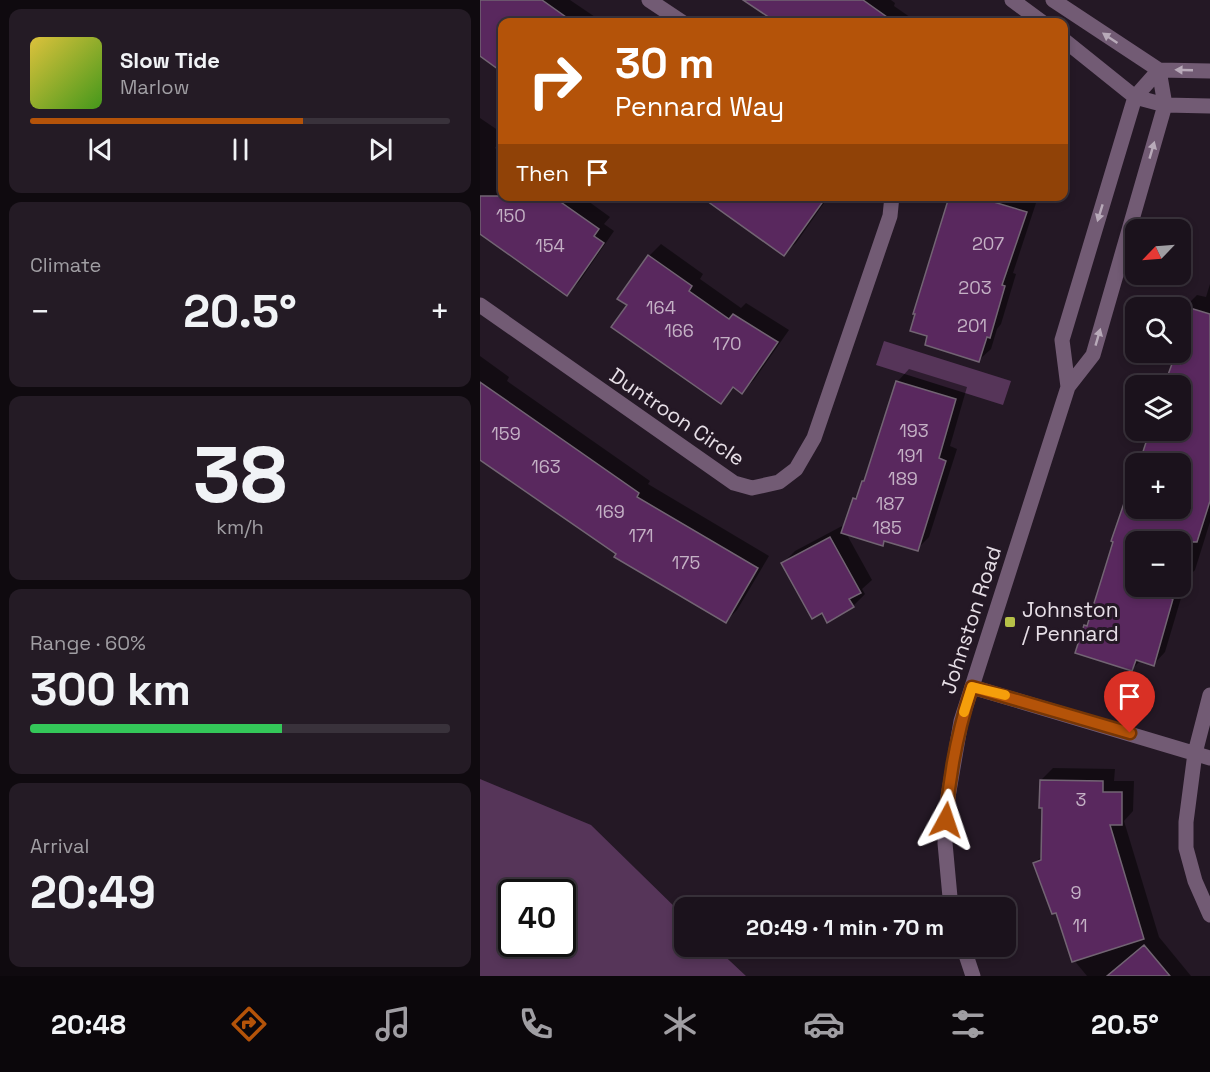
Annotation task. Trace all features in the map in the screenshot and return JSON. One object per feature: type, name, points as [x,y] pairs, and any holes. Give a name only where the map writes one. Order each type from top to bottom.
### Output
[{"type":"street","points":[[649,0],[675,18]]},
{"type":"street","points":[[1012,0],[1037,18]]},
{"type":"street","points":[[1053,0],[1159,70],[1210,71]]},
{"type":"street","points":[[1068,43],[1135,97],[1165,105],[1210,106]]},
{"type":"street","name":"Johnston Road","points":[[1068,387],[1062,340],[1135,97],[1159,70]]},
{"type":"street","name":"Johnston Road","points":[[950,897],[945,843],[948,797],[961,722],[1068,387],[1093,355],[1165,105],[1159,70]]},
{"type":"street","name":"Duntroon Circle","points":[[480,305],[734,483],[752,488],[779,482],[796,469],[814,438],[890,216],[892,201]]},
{"type":"street","points":[[972,687],[1203,755]]},
{"type":"street","points":[[1210,695],[1203,755],[1186,822],[1186,848],[1195,881],[1210,915]]},
{"type":"street","points":[[967,957],[973,976]]},
{"type":"shaded area","points":[[884,341],[1011,381],[1003,405],[876,365]]},
{"type":"shaded area","points":[[480,779],[591,825],[674,906],[674,957],[726,957],[746,976],[480,976]]},
{"type":"building","points":[[480,0],[542,0],[567,18],[498,18],[498,69],[480,56]]},
{"type":"building","points":[[743,0],[863,0],[888,18],[770,18]]},
{"type":"building","points":[[480,196],[498,196],[498,201],[559,201],[599,229],[594,236],[604,243],[567,296],[480,234]]},
{"type":"building","points":[[707,201],[823,201],[784,256]]},
{"type":"building","points":[[948,201],[990,201],[1027,212],[1002,285],[1005,286],[990,338],[987,337],[979,362],[925,345],[927,336],[910,331],[915,314],[913,314]]},
{"type":"building","points":[[648,255],[692,286],[689,291],[729,319],[733,314],[778,342],[742,394],[733,387],[721,404],[611,327],[627,305],[617,299]]},
{"type":"building","points":[[1191,308],[1210,314],[1210,501],[1197,542],[1191,542],[1191,531],[1125,531],[1125,597],[1173,599],[1154,666],[1136,660],[1132,671],[1075,653],[1084,625],[1087,626],[1125,500],[1125,519],[1191,519],[1191,453],[1143,453],[1146,441],[1191,441],[1191,375],[1168,375],[1172,363],[1191,363]]},
{"type":"building","points":[[896,381],[956,399],[939,458],[946,461],[918,551],[884,541],[883,546],[841,533],[853,498],[856,499],[862,481],[864,481]]},
{"type":"building","points":[[480,382],[639,493],[637,497],[758,568],[726,623],[614,557],[616,554],[480,460]]},
{"type":"building","points":[[830,537],[861,593],[849,599],[854,607],[827,623],[822,613],[812,619],[781,563]]},
{"type":"building","points":[[1040,780],[1103,781],[1103,792],[1122,792],[1122,825],[1110,825],[1144,939],[1072,962],[1056,913],[1052,914],[1033,863],[1041,860]]},
{"type":"building","points":[[1144,945],[1170,976],[1107,976]]},
{"type":"slow traffic","points":[[964,712],[972,687],[1005,695]]},
{"type":"place","name":"Johnston / Pennard","points":[[1010,622]]},
{"type":"route","points":[[946,820],[961,722],[972,687],[1130,733]]}]
